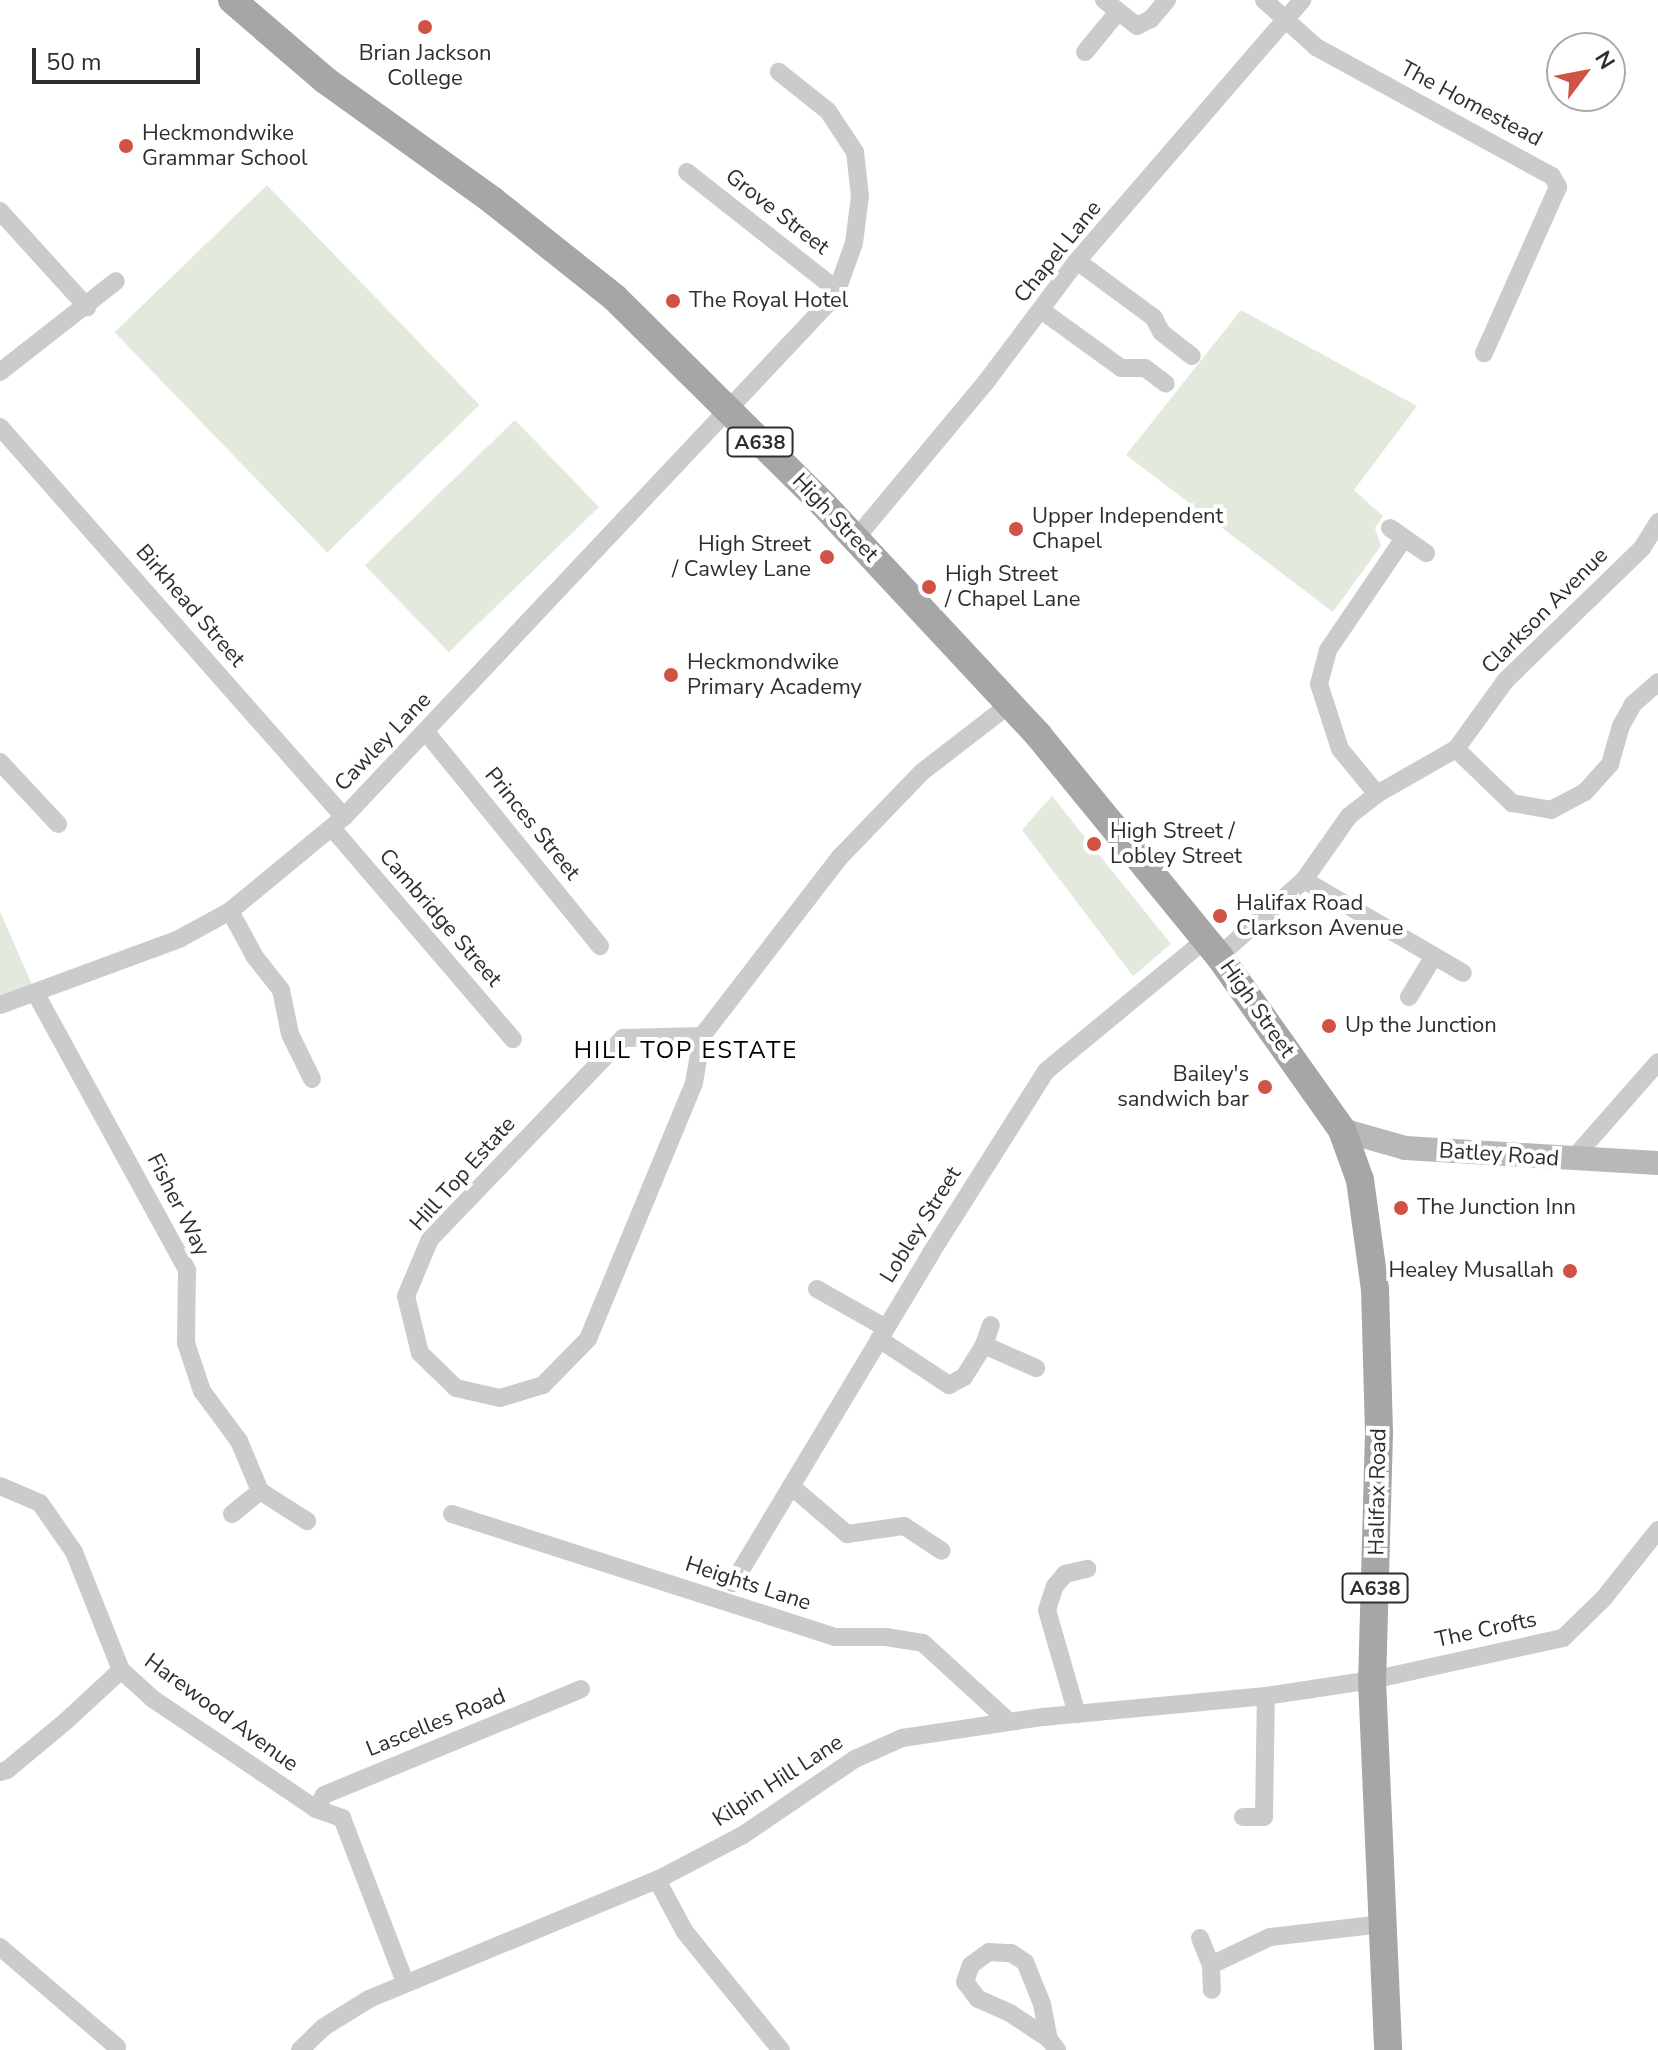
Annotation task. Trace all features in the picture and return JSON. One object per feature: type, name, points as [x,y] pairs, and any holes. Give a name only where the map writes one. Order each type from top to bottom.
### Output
[{"type":"main road","name":"High Street","points":[[232,0],[325,80],[492,200],[615,298],[856,538],[1010,704],[1213,948],[1342,1130]]},
{"type":"main road","name":"Batley Road","points":[[1342,1130],[1405,1148],[1658,1163]]},
{"type":"main road","name":"Halifax Road","points":[[1342,1130],[1360,1180],[1375,1289],[1379,1433],[1372,1680],[1388,2050]]},
{"type":"street","points":[[1085,52],[1111,7],[1137,26],[1151,19],[1167,0]]},
{"type":"street","points":[[1264,0],[1286,21]]},
{"type":"street","name":"Chapel Lane","points":[[856,538],[976,394],[1077,261],[1302,0]]},
{"type":"street","name":"The Homestead","points":[[1286,21],[1316,47],[1552,176],[1558,187],[1484,353]]},
{"type":"street","points":[[779,72],[828,111],[855,152],[860,196],[856,228],[837,290]]},
{"type":"street","name":"Grove Street","points":[[687,172],[837,290]]},
{"type":"street","points":[[0,211],[87,307]]},
{"type":"street","points":[[1077,261],[1154,318],[1161,332],[1192,356]]},
{"type":"street","points":[[0,372],[87,307],[116,281]]},
{"type":"street","name":"Cawley Lane","points":[[0,1005],[179,939],[230,911],[338,823],[729,412],[837,290]]},
{"type":"street","points":[[1041,310],[1121,368],[1145,368],[1166,384]]},
{"type":"street","name":"Birkhead Street","points":[[0,427],[338,823]]},
{"type":"street","name":"Clarkson Avenue","points":[[1213,948],[1304,880],[1349,816],[1377,794],[1456,749],[1506,680],[1642,548],[1658,522]]},
{"type":"street","points":[[1377,794],[1340,749],[1319,684],[1328,650],[1397,533],[1426,553]]},
{"type":"street","points":[[1456,749],[1512,803],[1551,810],[1585,792],[1610,764],[1621,726],[1633,704],[1658,682]]},
{"type":"street","name":"Hill Top Estate","points":[[702,1036],[623,1038],[430,1239],[406,1296],[420,1353],[456,1388],[500,1398],[543,1385],[588,1339],[694,1083],[702,1036],[840,857],[922,772],[1010,704]]},
{"type":"street","name":"Princes Street","points":[[426,732],[600,946]]},
{"type":"street","points":[[2,768],[58,824]]},
{"type":"street","name":"Cambridge Street","points":[[338,823],[513,1039]]},
{"type":"street","points":[[1304,880],[1463,973]]},
{"type":"street","points":[[230,911],[255,957],[281,990],[290,1034],[312,1079]]},
{"type":"street","name":"Lobley Street","points":[[733,1583],[883,1333],[1046,1071],[1213,948]]},
{"type":"street","points":[[1409,997],[1434,956]]},
{"type":"street","name":"Fisher Way","points":[[36,994],[187,1270],[186,1343],[202,1391],[239,1441],[260,1491]]},
{"type":"street","points":[[1572,1160],[1658,1062]]},
{"type":"street","points":[[817,1289],[883,1333],[949,1385],[964,1377],[984,1345],[991,1325]]},
{"type":"street","points":[[984,1345],[1036,1368]]},
{"type":"street","name":"Harewood Avenue","points":[[0,1486],[40,1503],[74,1552],[121,1670],[153,1699],[316,1809],[342,1818],[405,1982]]},
{"type":"street","points":[[791,1486],[847,1534],[904,1526],[942,1551]]},
{"type":"street","points":[[232,1514],[260,1491],[307,1521]]},
{"type":"street","name":"Heights Lane","points":[[452,1514],[835,1637],[886,1637],[923,1643],[1008,1721]]},
{"type":"street","name":"The Crofts","points":[[1372,1680],[1563,1638],[1604,1598],[1658,1530]]},
{"type":"street","points":[[1077,1714],[1047,1610],[1055,1586],[1065,1574],[1087,1569]]},
{"type":"street","points":[[0,1772],[7,1770],[66,1721],[121,1670]]},
{"type":"street","name":"Kilpin Hill Lane","points":[[300,2050],[324,2027],[405,1982],[657,1880],[743,1835],[855,1759],[902,1738],[1008,1721],[1266,1696],[1372,1680]]},
{"type":"street","name":"Lascelles Road","points":[[316,1809],[324,1795],[581,1689]]},
{"type":"street","points":[[1243,1817],[1264,1817],[1266,1696]]},
{"type":"street","points":[[657,1880],[685,1932],[781,2050]]},
{"type":"street","points":[[1211,1965],[1270,1937],[1382,1924]]},
{"type":"street","points":[[1200,1938],[1211,1965],[1212,1990]]},
{"type":"street","points":[[0,1947],[117,2047]]},
{"type":"street","points":[[989,1952],[1011,1953],[1025,1962],[1042,2004],[1053,2044],[1010,2013],[978,1999],[965,1982],[971,1965],[989,1952]]},
{"type":"shaded area","points":[[267,185],[480,405],[327,552],[114,332]]},
{"type":"shaded area","points":[[1241,310],[1417,406],[1354,490],[1383,516],[1375,528],[1381,546],[1333,612],[1126,455]]},
{"type":"shaded area","points":[[515,420],[599,507],[449,652],[365,565]]},
{"type":"shaded area","points":[[1052,796],[1171,944],[1133,976],[1022,830]]},
{"type":"shaded area","points":[[0,911],[36,994],[0,1005]]},
{"type":"place","name":"Brian Jackson College","points":[[425,27]]},
{"type":"place","name":"Heckmondwike Grammar School","points":[[126,146]]},
{"type":"place","name":"The Royal Hotel","points":[[673,301]]},
{"type":"place","name":"Upper Independent Chapel","points":[[1016,529]]},
{"type":"place","name":"High Street / Cawley Lane","points":[[827,557]]},
{"type":"place","name":"High Street / Chapel Lane","points":[[929,587]]},
{"type":"place","name":"Heckmondwike Primary Academy","points":[[671,675]]},
{"type":"place","name":"High Street / Lobley Street","points":[[1094,844]]},
{"type":"place","name":"Halifax Road Clarkson Avenue","points":[[1220,916]]},
{"type":"place","name":"Up the Junction","points":[[1329,1026]]},
{"type":"place","name":"Bailey's sandwich bar","points":[[1265,1087]]},
{"type":"place","name":"The Junction Inn","points":[[1401,1208]]},
{"type":"place","name":"Healey Musallah","points":[[1570,1271]]},
{"type":"district","name":"HILL TOP ESTATE","points":[[686,1051]]}]
